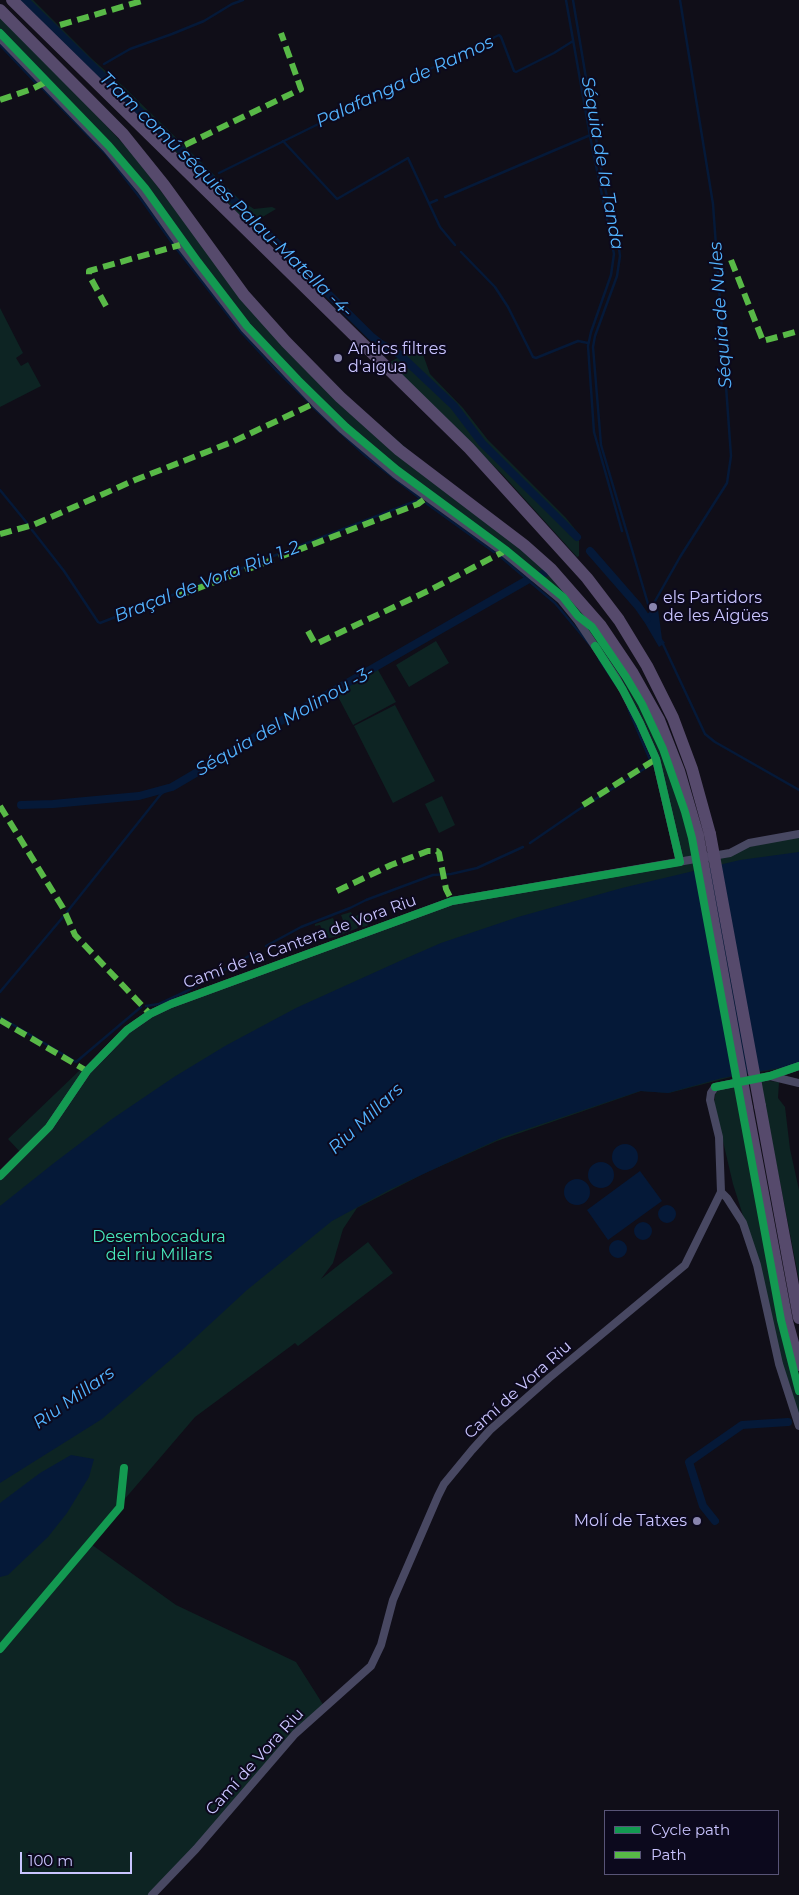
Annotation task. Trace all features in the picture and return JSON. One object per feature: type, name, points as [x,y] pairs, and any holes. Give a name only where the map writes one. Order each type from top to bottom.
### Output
[{"type":"main road","points":[[12,0],[469,448],[587,578],[619,620],[647,666],[673,718],[692,769],[754,1107],[799,1318]]},
{"type":"main road","points":[[0,10],[123,134],[164,185],[244,295],[286,342],[340,397],[399,450],[524,545],[550,569],[601,626],[632,672],[659,720],[704,835]]},
{"type":"main road","points":[[754,1107],[786,1321],[799,1365]]},
{"type":"street","points":[[0,38],[106,148],[141,190],[180,245],[245,329],[315,403],[343,430],[395,474],[503,552],[561,600],[578,621],[617,678],[640,723],[656,760],[680,862]]},
{"type":"street","name":"Camí de la Cantera de Vora Riu","points":[[0,1176],[50,1127],[87,1071],[127,1030],[150,1014],[171,1004],[452,901],[730,853],[749,844],[799,834]]},
{"type":"street","points":[[770,1076],[799,1066]]},
{"type":"street","name":"Camí de Vora Riu","points":[[152,1895],[196,1849],[295,1734],[371,1666],[379,1650],[393,1600],[438,1496],[444,1484],[461,1462],[490,1430],[685,1265],[721,1192],[719,1137],[710,1100],[711,1093],[715,1087],[770,1076],[799,1082]]},
{"type":"street","points":[[721,1192],[743,1223],[757,1265],[779,1364],[799,1426]]},
{"type":"green space","points":[[18,0],[33,0],[239,199],[254,209],[272,207],[276,209],[249,225]]},
{"type":"green space","points":[[0,17],[131,152],[257,317],[545,570],[586,616],[583,617],[579,614],[564,597],[492,536],[398,469],[348,426],[296,375],[231,302],[129,166],[73,103],[0,30]]},
{"type":"green space","points":[[0,308],[23,353],[16,358],[21,366],[28,362],[41,386],[0,407]]},
{"type":"green space","points":[[420,346],[430,374],[463,408],[488,440],[566,518],[579,534],[579,556],[577,557],[502,474],[388,363]]},
{"type":"green space","points":[[578,619],[591,628],[624,675],[641,705],[673,776],[688,826],[695,858],[681,860],[669,807],[642,723]]},
{"type":"green space","points":[[436,641],[449,663],[409,687],[396,665]]},
{"type":"green space","points":[[377,668],[396,702],[353,725],[335,691]]},
{"type":"green space","points":[[395,705],[435,781],[393,803],[354,726]]},
{"type":"green space","points":[[442,796],[455,825],[439,833],[425,804]]},
{"type":"green space","name":"Desembocadura del riu Millars","points":[[799,837],[799,1063],[784,1068],[731,1077],[669,1093],[641,1091],[497,1141],[425,1173],[357,1208],[343,1229],[333,1263],[321,1279],[368,1242],[393,1273],[298,1346],[295,1343],[195,1417],[88,1542],[176,1605],[296,1662],[324,1706],[151,1895],[0,1895],[0,1177],[50,1127],[88,1072],[115,1043],[151,1015],[440,906]]},
{"type":"green space","points":[[351,912],[358,928],[322,940],[318,933],[323,931],[320,925],[315,926],[315,924],[333,918],[336,926],[344,923],[341,915]]},
{"type":"green space","points":[[363,912],[369,915],[370,922],[367,926],[363,927],[356,923],[356,916]]},
{"type":"green space","points":[[80,1070],[85,1071],[49,1127],[22,1154],[8,1139]]},
{"type":"green space","points":[[760,1080],[779,1082],[778,1098],[785,1107],[790,1149],[799,1190],[799,1280]]},
{"type":"green space","points":[[735,1085],[780,1321],[799,1395],[799,1418],[781,1362],[757,1260],[733,1184],[714,1103],[716,1090]]},
{"type":"water","points":[[644,609],[646,614],[658,609],[662,639],[665,643],[659,647],[638,611]]},
{"type":"water","name":"Riu Millars","points":[[799,852],[799,1062],[785,1067],[722,1078],[668,1093],[640,1091],[503,1137],[389,1190],[332,1221],[247,1290],[182,1350],[102,1419],[0,1483],[0,1206],[54,1163],[112,1119],[174,1077],[225,1046],[296,1008],[441,943],[518,917],[622,888],[740,860]]},
{"type":"water","points":[[625,1144],[634,1148],[638,1157],[634,1166],[625,1170],[616,1166],[612,1157],[616,1148]]},
{"type":"water","points":[[601,1162],[610,1166],[614,1175],[610,1184],[601,1188],[592,1184],[588,1175],[592,1166]]},
{"type":"water","points":[[640,1171],[662,1201],[608,1240],[587,1210]]},
{"type":"water","points":[[577,1179],[586,1183],[590,1192],[586,1201],[577,1205],[568,1201],[564,1192],[568,1183]]},
{"type":"water","points":[[667,1205],[673,1208],[676,1214],[673,1220],[667,1223],[661,1220],[658,1214],[661,1208]]},
{"type":"water","points":[[643,1222],[649,1225],[652,1231],[649,1237],[643,1240],[637,1237],[634,1231],[637,1225]]},
{"type":"water","points":[[618,1240],[624,1243],[627,1249],[624,1255],[618,1258],[612,1255],[609,1249],[612,1243]]},
{"type":"water","points":[[71,1455],[94,1459],[89,1477],[67,1513],[48,1537],[8,1575],[0,1577],[0,1503],[40,1473]]},
{"type":"waterway","name":"Tram comú séquies Palau-Matella -4-","points":[[25,0],[210,177],[371,336],[399,354],[454,406],[482,443],[577,537]]},
{"type":"waterway","points":[[104,64],[130,49],[204,21],[232,4],[243,0]]},
{"type":"waterway","points":[[566,0],[590,136],[614,254],[611,275],[588,346],[594,432],[622,531]]},
{"type":"waterway","name":"Séquia de la Tanda","points":[[573,0],[603,180],[620,256],[617,276],[595,336],[593,347],[601,445],[651,614]]},
{"type":"waterway","name":"Séquia de Nules","points":[[650,610],[680,557],[727,483],[731,456],[713,204],[680,0]]},
{"type":"waterway","name":"Palafanga de Ramos","points":[[219,173],[499,35],[516,72],[573,41]]},
{"type":"waterway","points":[[0,45],[36,83]]},
{"type":"waterway","points":[[42,88],[107,155],[173,244]]},
{"type":"waterway","points":[[445,197],[595,133]]},
{"type":"waterway","points":[[283,141],[337,199],[408,158],[440,227],[455,245]]},
{"type":"waterway","points":[[430,203],[437,200]]},
{"type":"waterway","points":[[176,248],[242,333],[309,402]]},
{"type":"waterway","points":[[461,252],[495,287],[508,307],[533,357],[536,358],[578,341],[588,343]]},
{"type":"waterway","points":[[312,406],[367,457],[421,499]]},
{"type":"waterway","name":"Braçal de Vora Riu 1-2","points":[[0,490],[27,523]]},
{"type":"waterway","name":"Braçal de Vora Riu 1-2","points":[[32,530],[64,571],[100,623],[421,499]]},
{"type":"waterway","name":"Braçal de Vora Riu 1-2","points":[[426,503],[494,552]]},
{"type":"waterway","points":[[590,551],[647,619]]},
{"type":"waterway","name":"Braçal de Vora Riu 1-2","points":[[501,557],[555,603],[591,646]]},
{"type":"waterway","name":"Séquia del Molinou -3-","points":[[540,575],[545,573]]},
{"type":"waterway","name":"Séquia del Molinou -3-","points":[[21,805],[139,796],[172,787],[265,730],[529,579]]},
{"type":"waterway","name":"Séquia de la Tanda","points":[[662,642],[705,734],[715,742],[799,790]]},
{"type":"waterway","name":"Braçal de Vora Riu 1-2","points":[[599,659],[617,686]]},
{"type":"waterway","name":"Braçal de Vora Riu 1-2","points":[[628,708],[651,762]]},
{"type":"waterway","points":[[530,843],[578,810],[652,764]]},
{"type":"waterway","points":[[67,912],[161,794],[172,787]]},
{"type":"waterway","points":[[266,946],[301,927],[366,900],[433,875],[451,874],[477,868],[523,847]]},
{"type":"waterway","points":[[0,992],[63,917]]},
{"type":"waterway","points":[[146,1006],[159,1004],[187,991],[256,952]]},
{"type":"waterway","points":[[0,1017],[76,1062],[141,1007]]},
{"type":"waterway","points":[[715,1521],[703,1506],[689,1462],[742,1425],[788,1422]]},
{"type":"marked path","points":[[60,25],[145,0]]},
{"type":"marked path","points":[[185,145],[301,89],[281,33]]},
{"type":"marked path","points":[[0,100],[44,83]]},
{"type":"marked path","points":[[106,306],[89,275],[89,271],[180,245]]},
{"type":"marked path","points":[[731,260],[763,341],[799,331]]},
{"type":"marked path","points":[[0,534],[33,525],[135,480],[232,442],[315,403]]},
{"type":"marked path","points":[[178,596],[418,504],[426,498]]},
{"type":"marked path","points":[[308,631],[314,642],[318,643],[432,589],[503,552]]},
{"type":"marked path","points":[[583,805],[656,759]]},
{"type":"marked path","points":[[0,806],[63,908],[75,935],[150,1014]]},
{"type":"marked path","points":[[337,891],[391,865],[428,851],[437,851],[446,889],[452,901]]},
{"type":"marked path","points":[[0,1020],[87,1071]]},
{"type":"cycle path","points":[[0,33],[109,146],[145,188],[247,326],[298,380],[346,427],[397,470],[507,551],[563,597],[578,616],[592,627],[642,704],[663,749],[692,838],[781,1320],[799,1391]]},
{"type":"cycle path","points":[[0,1176],[49,1127],[87,1071],[127,1030],[150,1014],[171,1004],[452,901],[680,862],[656,759],[623,690],[595,646]]},
{"type":"cycle path","points":[[715,1087],[770,1076],[799,1066]]},
{"type":"cycle path","points":[[0,1649],[120,1507],[124,1468]]},
{"type":"place","name":"Antics filtres d'aigua","points":[[338,358]]},
{"type":"place","name":"els Partidors de les Aigües","points":[[653,607]]},
{"type":"place","name":"Molí de Tatxes","points":[[697,1521]]}]
